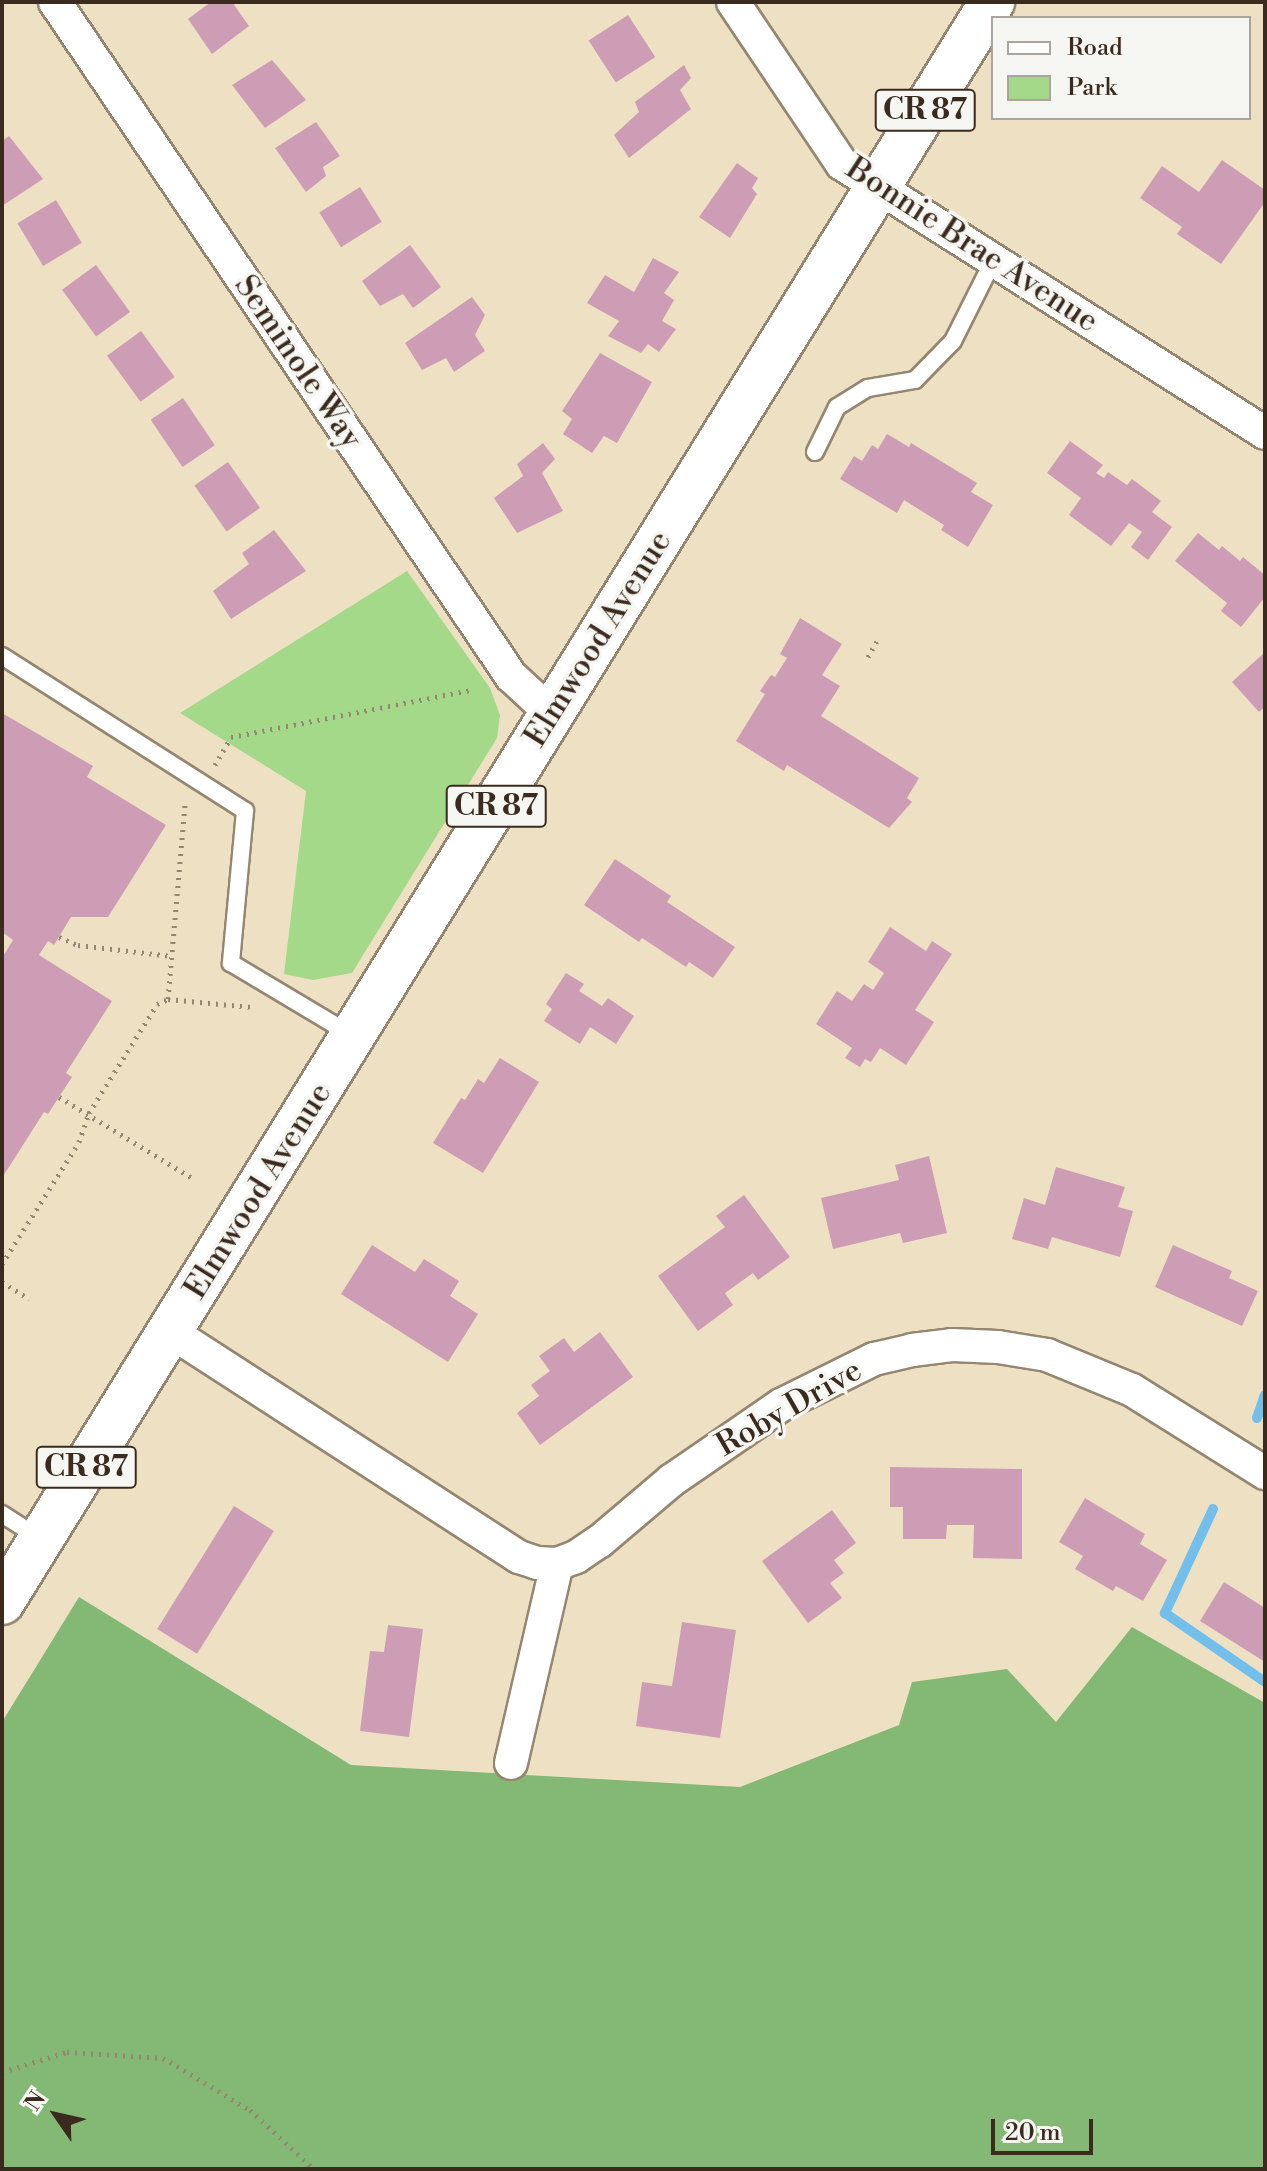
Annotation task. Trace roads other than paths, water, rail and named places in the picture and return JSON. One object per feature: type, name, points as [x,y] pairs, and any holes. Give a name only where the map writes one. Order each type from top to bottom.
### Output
[{"type":"main road","name":"Elmwood Avenue","points":[[2,1602],[992,2]]},
{"type":"street","name":"Seminole Way","points":[[55,2],[511,676],[552,714]]},
{"type":"street","name":"Bonnie Brae Avenue","points":[[733,2],[842,164],[1265,433]]},
{"type":"street","points":[[171,1332],[519,1557],[537,1563],[557,1564],[511,1763]]},
{"type":"street","name":"Roby Drive","points":[[557,1564],[576,1557],[600,1541],[672,1480],[781,1405],[874,1359],[912,1350],[952,1345],[998,1347],[1047,1355],[1132,1390],[1265,1473]]},
{"type":"lane","points":[[815,452],[837,407],[868,388],[915,380],[953,341],[993,261]]},
{"type":"lane","points":[[2,656],[245,811],[231,963],[354,1036]]},
{"type":"lane","points":[[2,1514],[41,1539]]},
{"type":"waterway","points":[[1257,1418],[1265,1395]]},
{"type":"waterway","points":[[1213,1509],[1165,1613],[1265,1682]]}]
